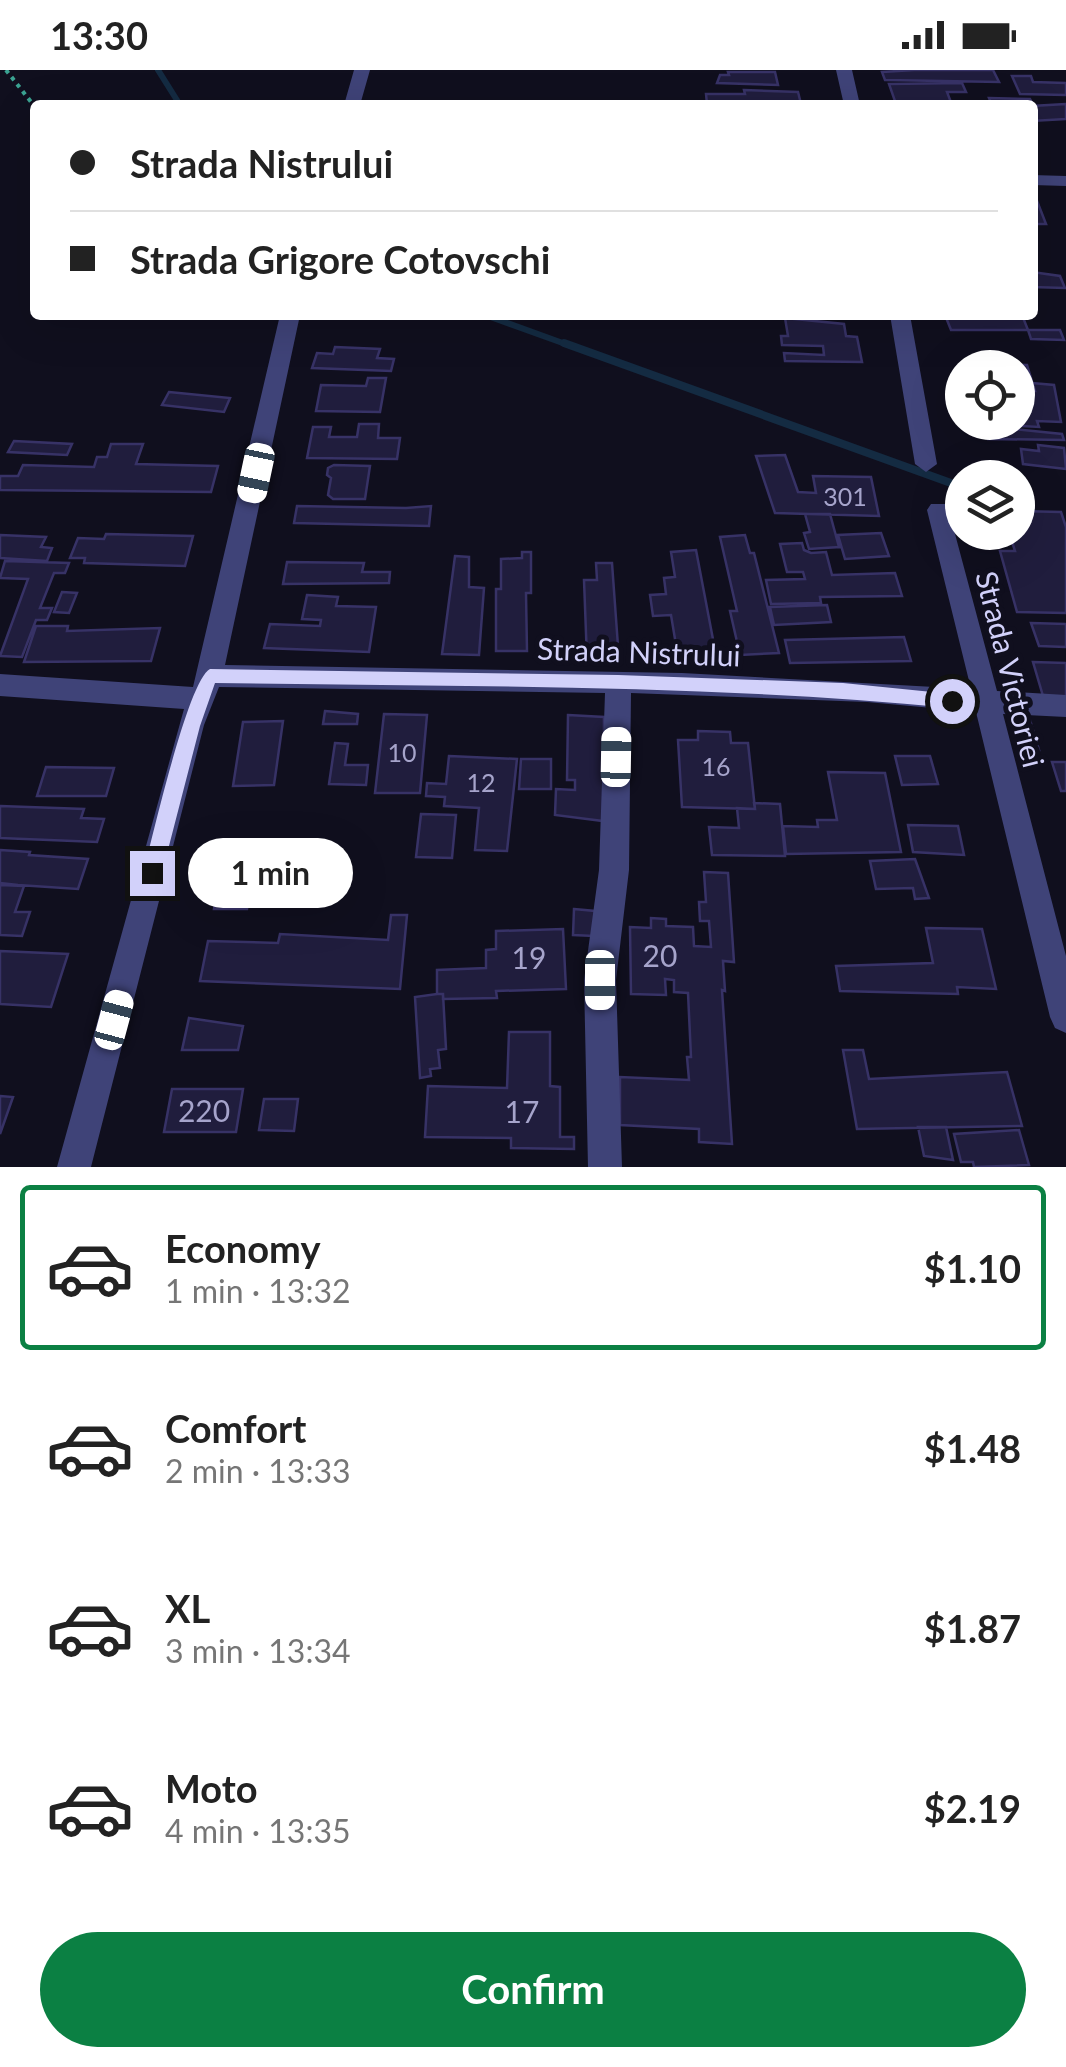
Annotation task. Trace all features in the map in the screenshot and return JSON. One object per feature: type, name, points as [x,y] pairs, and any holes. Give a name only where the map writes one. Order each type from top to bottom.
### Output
[{"type":"street","points":[[353,100],[362,70]]},
{"type":"street","points":[[844,70],[851,100]]},
{"type":"street","points":[[1038,180],[1066,180]]},
{"type":"street","points":[[74,1167],[205,687],[289,320]]},
{"type":"street","points":[[901,320],[926,464]]},
{"type":"street","name":"Strada Victoriei","points":[[938,510],[1066,1017]]},
{"type":"street","points":[[604,1167],[600,980],[614,870],[618,682]]},
{"type":"street","name":"Strada Nistrului","points":[[0,685],[618,682],[843,690],[985,704],[1066,706]]},
{"type":"path","points":[[6,70],[30,101]]},
{"type":"building","points":[[993,70],[999,82],[885,80],[882,72]]},
{"type":"building","points":[[728,72],[775,72],[778,85],[717,83],[720,75],[729,75]]},
{"type":"building","points":[[1012,76],[1031,76],[1033,82],[1066,83],[1066,95],[1020,94]]},
{"type":"building","points":[[962,83],[966,92],[947,92],[950,100],[895,100],[889,84]]},
{"type":"building","points":[[744,90],[798,92],[800,100],[707,100],[706,94],[745,94]]},
{"type":"building","points":[[1066,104],[1066,119],[1038,121],[1038,106]]},
{"type":"building","points":[[1038,203],[1046,224],[1038,224]]},
{"type":"building","points":[[1038,273],[1060,276],[1065,288],[1038,287]]},
{"type":"building","points":[[785,320],[844,324],[846,336],[857,337],[862,362],[785,361],[784,353],[824,355],[823,346],[782,345],[781,336],[788,336]]},
{"type":"building","points":[[947,320],[1024,320],[1028,330],[951,330]]},
{"type":"building","points":[[1028,330],[1060,330],[1064,340],[1031,339]]},
{"type":"building","points":[[335,347],[380,349],[377,358],[394,359],[391,371],[312,368],[317,353],[333,354]]},
{"type":"building","points":[[368,378],[386,378],[380,412],[316,411],[321,385],[366,386]]},
{"type":"building","points":[[1035,383],[1054,385],[1061,422],[1037,421],[1039,427],[1035,427]]},
{"type":"building","points":[[169,392],[230,398],[224,412],[162,405]]},
{"type":"building","points":[[359,424],[379,424],[378,438],[400,438],[397,459],[307,458],[313,427],[331,427],[329,437],[357,437]]},
{"type":"building","points":[[1035,431],[1062,434],[1064,440],[1035,440]]},
{"type":"building","points":[[14,441],[72,444],[67,455],[8,452]]},
{"type":"building","points":[[111,444],[143,444],[136,464],[218,466],[211,492],[0,490],[0,476],[18,476],[23,465],[94,467],[97,457],[107,457]]},
{"type":"building","points":[[1038,445],[1064,448],[1066,469],[1022,460],[1021,449],[1039,451]]},
{"type":"building","points":[[785,455],[798,492],[816,493],[813,476],[871,477],[879,516],[775,513],[756,456]]},
{"type":"building","points":[[370,466],[365,499],[333,499],[328,495],[328,468]]},
{"type":"building","points":[[297,506],[431,506],[429,526],[294,523]]},
{"type":"building","points":[[1035,511],[1061,512],[1066,527],[1066,613],[1017,612],[1000,551],[1035,550]]},
{"type":"building","points":[[805,514],[830,514],[839,547],[809,549],[804,533],[810,532]]},
{"type":"building","points":[[881,533],[889,556],[845,559],[838,535]]},
{"type":"building","points":[[106,534],[193,536],[185,566],[84,563],[85,558],[70,558],[78,538],[104,539]]},
{"type":"building","points":[[0,535],[46,537],[41,547],[52,548],[47,561],[0,558]]},
{"type":"building","points":[[745,535],[750,553],[754,553],[779,653],[740,655],[730,611],[737,611],[720,537]]},
{"type":"building","points":[[802,543],[804,550],[811,553],[826,552],[832,575],[895,573],[902,596],[820,597],[821,603],[771,604],[766,580],[805,579],[803,572],[787,572],[780,544]]},
{"type":"building","points":[[696,550],[716,655],[678,657],[671,615],[653,616],[650,595],[666,594],[664,578],[675,577],[671,552]]},
{"type":"building","points":[[522,552],[531,552],[531,593],[526,593],[527,651],[496,651],[496,589],[501,589],[501,559],[522,558]]},
{"type":"building","points":[[455,556],[469,557],[469,587],[484,588],[479,655],[442,654]]},
{"type":"building","points":[[5,561],[69,563],[65,573],[54,573],[40,608],[52,608],[47,620],[36,620],[22,657],[0,656],[28,579],[0,578]]},
{"type":"building","points":[[287,562],[364,563],[362,572],[390,572],[389,583],[283,584]]},
{"type":"building","points":[[596,563],[612,563],[619,660],[587,660],[584,580],[597,580]]},
{"type":"building","points":[[62,592],[77,593],[69,613],[54,612]]},
{"type":"building","points":[[307,595],[338,597],[336,606],[376,607],[369,652],[264,648],[270,624],[320,626],[321,620],[302,619]]},
{"type":"building","points":[[827,605],[831,622],[774,625],[770,607]]},
{"type":"building","points":[[1031,623],[1066,624],[1066,647],[1039,646]]},
{"type":"building","points":[[36,626],[68,626],[67,631],[160,628],[151,661],[24,662]]},
{"type":"building","points":[[904,637],[911,661],[790,663],[785,640]]},
{"type":"building","points":[[1033,662],[1066,663],[1066,697],[1043,696]]},
{"type":"building","points":[[1010,710],[1027,710],[1039,750],[1022,750]]},
{"type":"building","points":[[325,711],[358,714],[357,724],[323,724]]},
{"type":"building","points":[[384,714],[427,715],[420,793],[375,793]]},
{"type":"building","points":[[568,715],[604,717],[603,821],[555,815],[556,789],[575,790],[575,780],[567,780]]},
{"type":"building","points":[[283,721],[274,785],[233,786],[243,722]]},
{"type":"building","points":[[698,731],[730,732],[731,743],[748,743],[755,809],[682,807],[678,740],[698,740]]},
{"type":"building","points":[[335,743],[348,744],[345,765],[368,765],[366,785],[329,784]]},
{"type":"building","points":[[449,756],[517,759],[507,851],[475,850],[479,808],[444,806],[445,797],[426,796],[427,783],[446,784]]},
{"type":"building","points":[[895,756],[930,756],[938,784],[902,785]]},
{"type":"building","points":[[521,759],[551,759],[551,789],[519,789]]},
{"type":"building","points":[[1052,762],[1066,762],[1066,791],[1061,791]]},
{"type":"building","points":[[46,767],[114,768],[106,796],[37,796]]},
{"type":"building","points":[[828,772],[885,773],[901,852],[786,854],[783,826],[818,827],[817,820],[837,820]]},
{"type":"building","points":[[754,803],[780,804],[785,856],[712,855],[709,827],[739,828],[737,808],[755,809]]},
{"type":"building","points":[[0,806],[84,809],[81,818],[104,819],[97,842],[0,838]]},
{"type":"building","points":[[421,814],[456,815],[452,858],[416,857]]},
{"type":"building","points":[[908,825],[958,826],[964,855],[913,852]]},
{"type":"building","points":[[0,850],[88,859],[78,889],[18,885],[0,883]]},
{"type":"building","points":[[915,859],[929,898],[915,899],[913,888],[876,889],[870,861]]},
{"type":"building","points":[[223,861],[255,861],[247,909],[214,909]]},
{"type":"building","points":[[704,872],[728,873],[734,962],[723,961],[725,991],[722,990],[732,1144],[699,1142],[699,1129],[620,1125],[620,1077],[689,1080],[687,1057],[691,1057],[688,993],[674,992],[674,980],[665,979],[666,995],[631,994],[630,927],[651,928],[651,918],[666,919],[666,926],[693,927],[694,946],[711,947],[709,921],[700,921],[699,902],[706,902]]},
{"type":"building","points":[[0,885],[24,886],[15,912],[30,912],[22,936],[0,935]]},
{"type":"building","points":[[574,909],[595,911],[594,936],[573,935]]},
{"type":"building","points":[[391,915],[407,915],[400,989],[200,981],[208,941],[278,943],[280,934],[388,940]]},
{"type":"building","points":[[926,928],[982,929],[996,989],[957,987],[958,994],[840,991],[836,966],[933,963]]},
{"type":"building","points":[[563,929],[566,989],[496,991],[497,998],[443,999],[443,994],[437,994],[437,970],[486,968],[486,950],[496,949],[496,931]]},
{"type":"building","points":[[0,951],[68,954],[51,1007],[0,1004]]},
{"type":"building","points":[[443,994],[446,1049],[438,1050],[440,1068],[430,1069],[431,1076],[420,1078],[415,997]]},
{"type":"building","points":[[189,1018],[243,1026],[238,1050],[182,1050]]},
{"type":"building","points":[[509,1032],[550,1032],[550,1086],[560,1087],[560,1137],[574,1137],[574,1149],[511,1148],[511,1138],[425,1137],[428,1086],[507,1088]]},
{"type":"building","points":[[843,1050],[863,1050],[869,1079],[1007,1072],[1022,1126],[857,1129]]},
{"type":"building","points":[[172,1089],[243,1089],[236,1132],[164,1132]]},
{"type":"building","points":[[0,1096],[13,1097],[0,1134]]},
{"type":"building","points":[[264,1099],[298,1099],[294,1131],[259,1130]]},
{"type":"building","points":[[918,1127],[946,1127],[953,1160],[924,1156]]},
{"type":"building","points":[[1019,1130],[1029,1165],[974,1167],[973,1162],[961,1162],[954,1134]]},
{"type":"waterway","points":[[158,70],[177,100]]},
{"type":"waterway","points":[[499,320],[571,346]]},
{"type":"waterway","points":[[564,343],[945,481]]},
{"type":"route","points":[[152,873],[191,726],[210,676],[618,682],[843,690],[952,701]]}]
